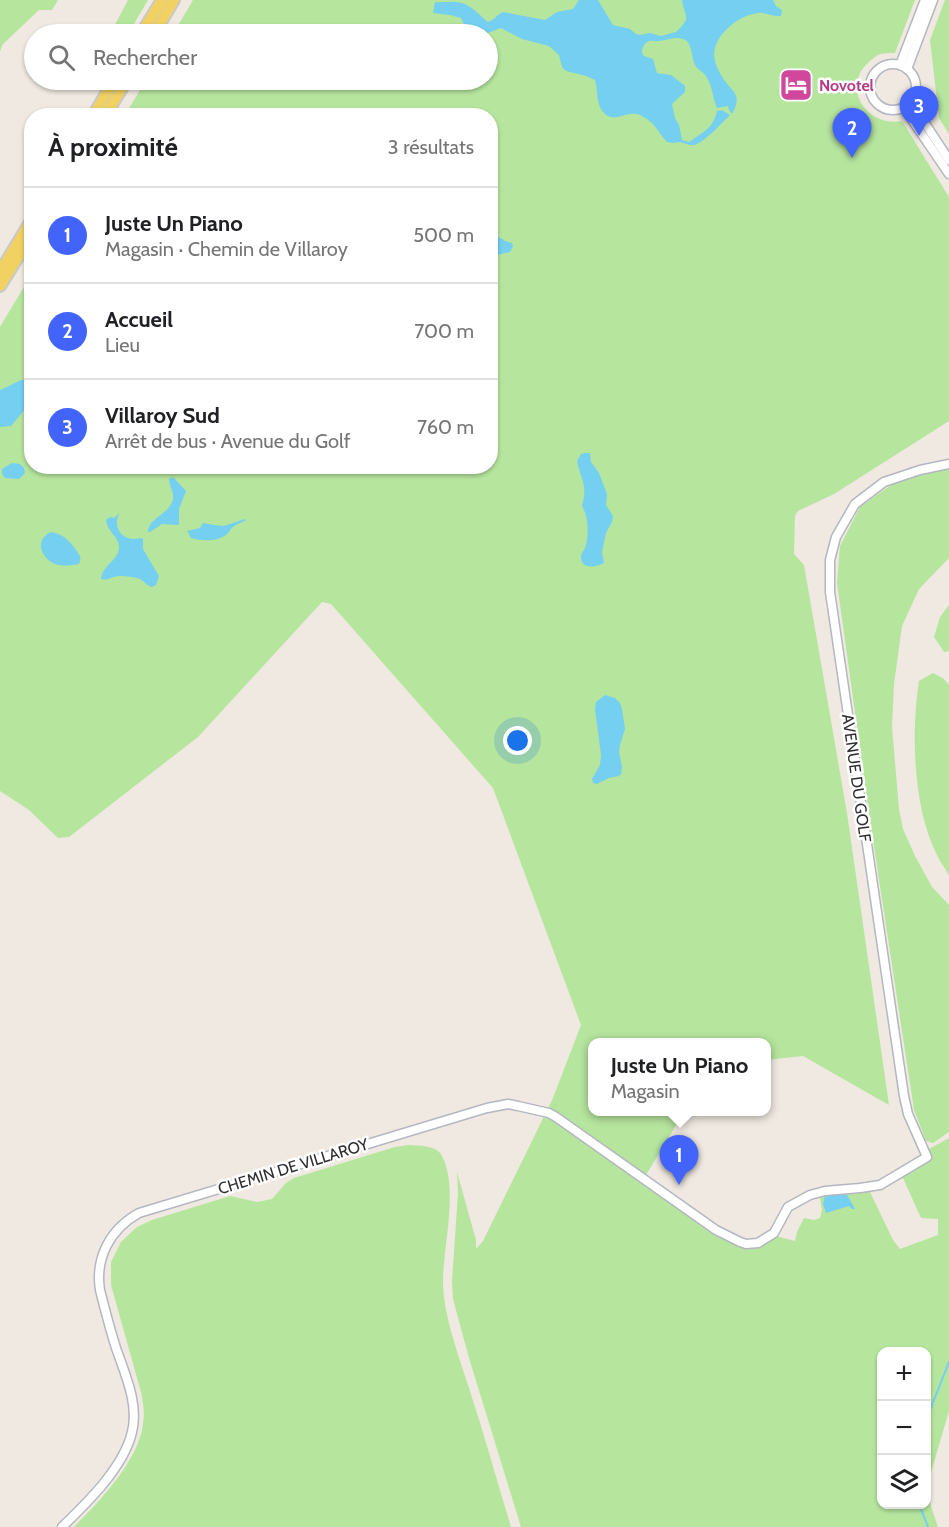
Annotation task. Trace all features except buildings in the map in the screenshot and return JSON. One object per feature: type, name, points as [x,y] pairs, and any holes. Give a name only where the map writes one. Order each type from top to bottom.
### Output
[{"type":"main road","points":[[147,24],[162,0]]},
{"type":"main road","points":[[160,24],[174,0]]},
{"type":"main road","points":[[98,108],[108,90]]},
{"type":"main road","points":[[110,108],[121,90]]},
{"type":"main road","points":[[0,272],[24,232]]},
{"type":"main road","points":[[0,286],[24,248]]},
{"type":"street","points":[[903,67],[925,0]]},
{"type":"street","points":[[903,67],[933,0]]},
{"type":"street","points":[[891,64],[903,67],[912,74],[916,88],[915,95],[908,105],[897,110],[883,109],[873,101],[870,84],[877,70],[891,64]]},
{"type":"street","points":[[908,105],[949,160]]},
{"type":"street","points":[[908,105],[949,174]]},
{"type":"street","name":"AVENUE DU GOLF","points":[[763,1241],[774,1233],[788,1207],[810,1195],[825,1191],[880,1185],[927,1157],[908,1114],[904,1096],[833,614],[830,560],[836,537],[855,504],[884,482],[920,470],[949,464]]},
{"type":"street","name":"CHEMIN DE VILLAROY","points":[[62,1527],[88,1502],[115,1466],[125,1451],[132,1431],[134,1412],[130,1394],[99,1283],[100,1266],[105,1248],[114,1232],[139,1213],[487,1108],[508,1104],[549,1113],[717,1230],[746,1244],[763,1241]]},
{"type":"green space","points":[[0,0],[58,0],[52,10],[39,10],[3,44],[0,51]]},
{"type":"green space","points":[[128,0],[148,0],[134,24],[115,24]]},
{"type":"green space","points":[[193,0],[915,0],[895,53],[876,56],[869,62],[861,72],[857,83],[857,94],[869,112],[878,118],[889,122],[902,121],[949,197],[949,421],[834,494],[798,511],[795,516],[794,554],[804,565],[847,813],[889,1105],[803,1056],[771,1059],[771,1038],[588,1038],[588,1116],[682,1116],[643,1182],[744,1246],[753,1247],[766,1243],[788,1213],[798,1205],[807,1200],[817,1196],[875,1187],[928,1158],[929,1149],[949,1138],[949,1411],[931,1473],[931,1347],[877,1347],[877,1509],[931,1509],[931,1506],[938,1527],[521,1527],[453,1299],[457,1172],[476,1240],[476,1249],[483,1241],[553,1098],[581,1025],[493,788],[331,604],[322,602],[198,737],[69,837],[58,838],[29,810],[0,791],[0,327],[24,287],[24,474],[498,474],[498,108],[129,108],[140,90],[498,90],[498,24],[179,24]],"holes":[[[903,1178],[921,1218],[938,1219],[938,1235],[900,1249],[893,1240],[870,1192]],[[820,1198],[822,1210],[820,1218],[814,1220],[804,1218],[795,1241],[776,1236],[792,1210],[804,1202]]]},
{"type":"green space","points":[[945,0],[949,0],[949,134],[939,118],[930,40]]},
{"type":"green space","points":[[949,469],[949,558],[919,589],[902,626],[894,684],[892,727],[899,809],[903,829],[932,887],[949,905],[949,1132],[933,1143],[926,1141],[914,1110],[837,583],[840,546],[860,507],[891,485],[919,475]]},
{"type":"green space","points":[[949,605],[949,651],[944,652],[934,637],[940,617]]},
{"type":"green space","points":[[933,673],[949,685],[949,875],[938,858],[929,836],[923,815],[916,770],[915,723],[919,681]]},
{"type":"green space","points":[[409,1145],[428,1147],[440,1152],[447,1169],[450,1200],[443,1282],[446,1308],[456,1349],[511,1527],[74,1527],[106,1493],[126,1466],[140,1438],[143,1424],[141,1392],[111,1285],[111,1262],[121,1242],[137,1227],[152,1220],[230,1196],[257,1202],[272,1199],[286,1183],[294,1178],[395,1147]]},
{"type":"water","points":[[579,0],[598,0],[613,25],[630,29],[640,35],[650,33],[661,36],[676,32],[686,20],[682,0],[773,0],[782,10],[781,16],[761,13],[736,21],[717,43],[714,55],[717,68],[737,98],[732,114],[728,106],[717,108],[710,83],[695,65],[687,41],[677,38],[649,41],[645,44],[642,53],[653,59],[657,73],[671,75],[685,86],[685,92],[672,104],[682,140],[689,142],[705,131],[711,125],[717,111],[722,110],[730,115],[712,133],[695,145],[667,142],[652,124],[640,115],[610,117],[605,114],[598,102],[595,80],[566,71],[562,67],[559,55],[549,46],[522,39],[501,28],[498,29],[498,24],[464,24],[461,18],[433,13],[435,2],[452,2],[469,6],[488,22],[503,12],[545,20],[557,12],[573,9]]},
{"type":"water","points":[[498,237],[512,243],[510,252],[498,255]]},
{"type":"water","points":[[24,379],[24,410],[11,426],[0,427],[0,390]]},
{"type":"water","points":[[590,453],[591,462],[599,473],[607,494],[606,505],[613,516],[602,552],[604,563],[593,566],[583,564],[581,557],[585,548],[588,527],[582,506],[584,487],[577,461],[581,454]]},
{"type":"water","points":[[12,463],[20,464],[24,468],[24,474],[19,479],[5,478],[2,469]]},
{"type":"water","points":[[173,477],[186,491],[179,509],[179,525],[162,524],[148,532],[151,523],[172,502],[169,479]]},
{"type":"water","points":[[120,513],[117,524],[121,534],[130,539],[143,538],[143,549],[159,576],[156,585],[152,587],[133,577],[120,576],[101,579],[104,570],[119,551],[117,539],[106,520]]},
{"type":"water","points":[[245,519],[226,535],[213,540],[191,538],[187,531],[200,528],[203,523],[224,526]]},
{"type":"water","points":[[51,532],[71,543],[80,557],[79,564],[58,565],[46,558],[41,544],[46,535]]},
{"type":"water","points":[[605,695],[615,698],[622,709],[625,729],[619,752],[622,767],[619,776],[597,784],[593,783],[592,779],[600,765],[601,755],[595,709],[596,702]]},
{"type":"water","points":[[846,1193],[855,1209],[849,1206],[826,1213],[823,1204],[825,1195]]},
{"type":"waterway","points":[[931,1407],[949,1362]]},
{"type":"waterway","points":[[921,1509],[928,1527]]},
{"type":"place","name":"Novotel","points":[[796,85]]},
{"type":"place","name":"Villaroy Sud","points":[[919,136]]},
{"type":"place","name":"Accueil","points":[[852,158]]},
{"type":"place","name":"Juste Un Piano","points":[[679,1185]]}]
